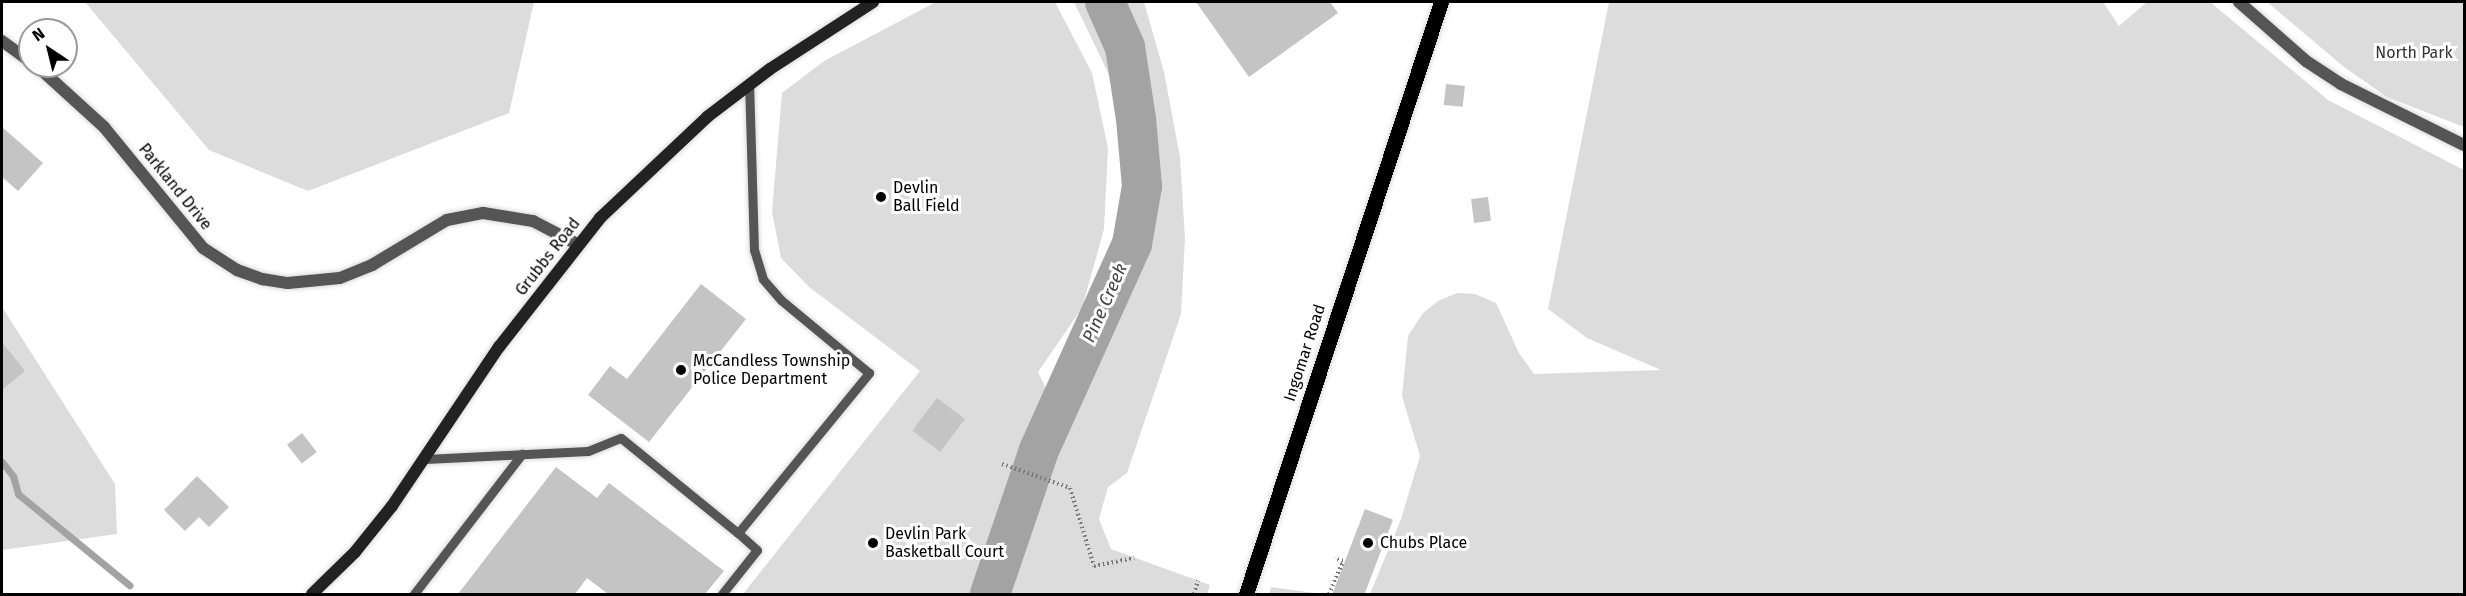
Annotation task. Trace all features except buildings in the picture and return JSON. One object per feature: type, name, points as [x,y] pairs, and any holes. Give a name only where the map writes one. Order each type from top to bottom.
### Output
[{"type":"main road","name":"Ingomar Road","points":[[1246,594],[1441,2]]},
{"type":"street","name":"Grubbs Road","points":[[312,594],[366,540],[425,459],[499,347],[577,244],[654,164],[749,85],[873,2]]},
{"type":"street","points":[[2239,2],[2306,61],[2341,84],[2464,145]]},
{"type":"street","points":[[2,41],[18,52]]},
{"type":"street","name":"Parkland Drive","points":[[50,78],[104,127],[202,248],[237,270],[262,279],[297,283],[340,278],[372,266],[447,220],[483,213],[533,221],[577,244]]},
{"type":"lane","points":[[738,533],[869,373],[781,300],[763,279],[754,249],[749,85]]},
{"type":"lane","points":[[425,459],[588,451],[621,438],[757,550],[723,594]]},
{"type":"lane","points":[[414,594],[522,454]]},
{"type":"path","points":[[1002,464],[1070,488],[1094,566],[1134,558]]},
{"type":"path","points":[[1329,594],[1343,561],[1334,558]]},
{"type":"path","points":[[1194,594],[1198,581]]},
{"type":"green space","points":[[85,2],[534,2],[509,113],[308,191],[209,150]]},
{"type":"green space","points":[[936,2],[1055,2],[1092,73],[1108,148],[1104,229],[1082,308],[1038,372],[1048,393],[1115,287],[1139,193],[1124,106],[1074,2],[1144,2],[1164,72],[1180,157],[1185,239],[1181,314],[1127,473],[1108,487],[1099,519],[1111,549],[1210,585],[1207,594],[743,594],[920,371],[809,287],[781,258],[772,212],[782,93],[824,61]]},
{"type":"green space","points":[[1609,2],[2103,2],[2119,26],[2147,2],[2210,2],[2328,100],[2464,170],[2464,594],[1370,594],[1401,519],[1420,456],[1402,396],[1408,336],[1423,313],[1438,301],[1457,293],[1475,294],[1496,303],[1519,353],[1534,374],[1661,370],[1587,338],[1548,309]]},
{"type":"green space","name":"North Park","points":[[2267,2],[2464,2],[2464,127],[2387,97],[2344,67]]},
{"type":"green space","points":[[2,307],[115,484],[117,534],[2,550]]},
{"type":"green space","points":[[1271,587],[1322,594],[1269,594]]},
{"type":"waterway","name":"Pine Creek","points":[[990,594],[1039,450],[1132,244],[1142,186],[1136,119],[1125,47],[1105,2]]},
{"type":"waterway","points":[[2,462],[13,476],[18,494],[129,585]]},
{"type":"place","name":"Devlin Ball Field","points":[[881,197]]},
{"type":"place","name":"McCandless Township Police Department","points":[[681,370]]},
{"type":"place","name":"Devlin Park Basketball Court","points":[[873,543]]},
{"type":"place","name":"Chubs Place","points":[[1368,543]]}]
